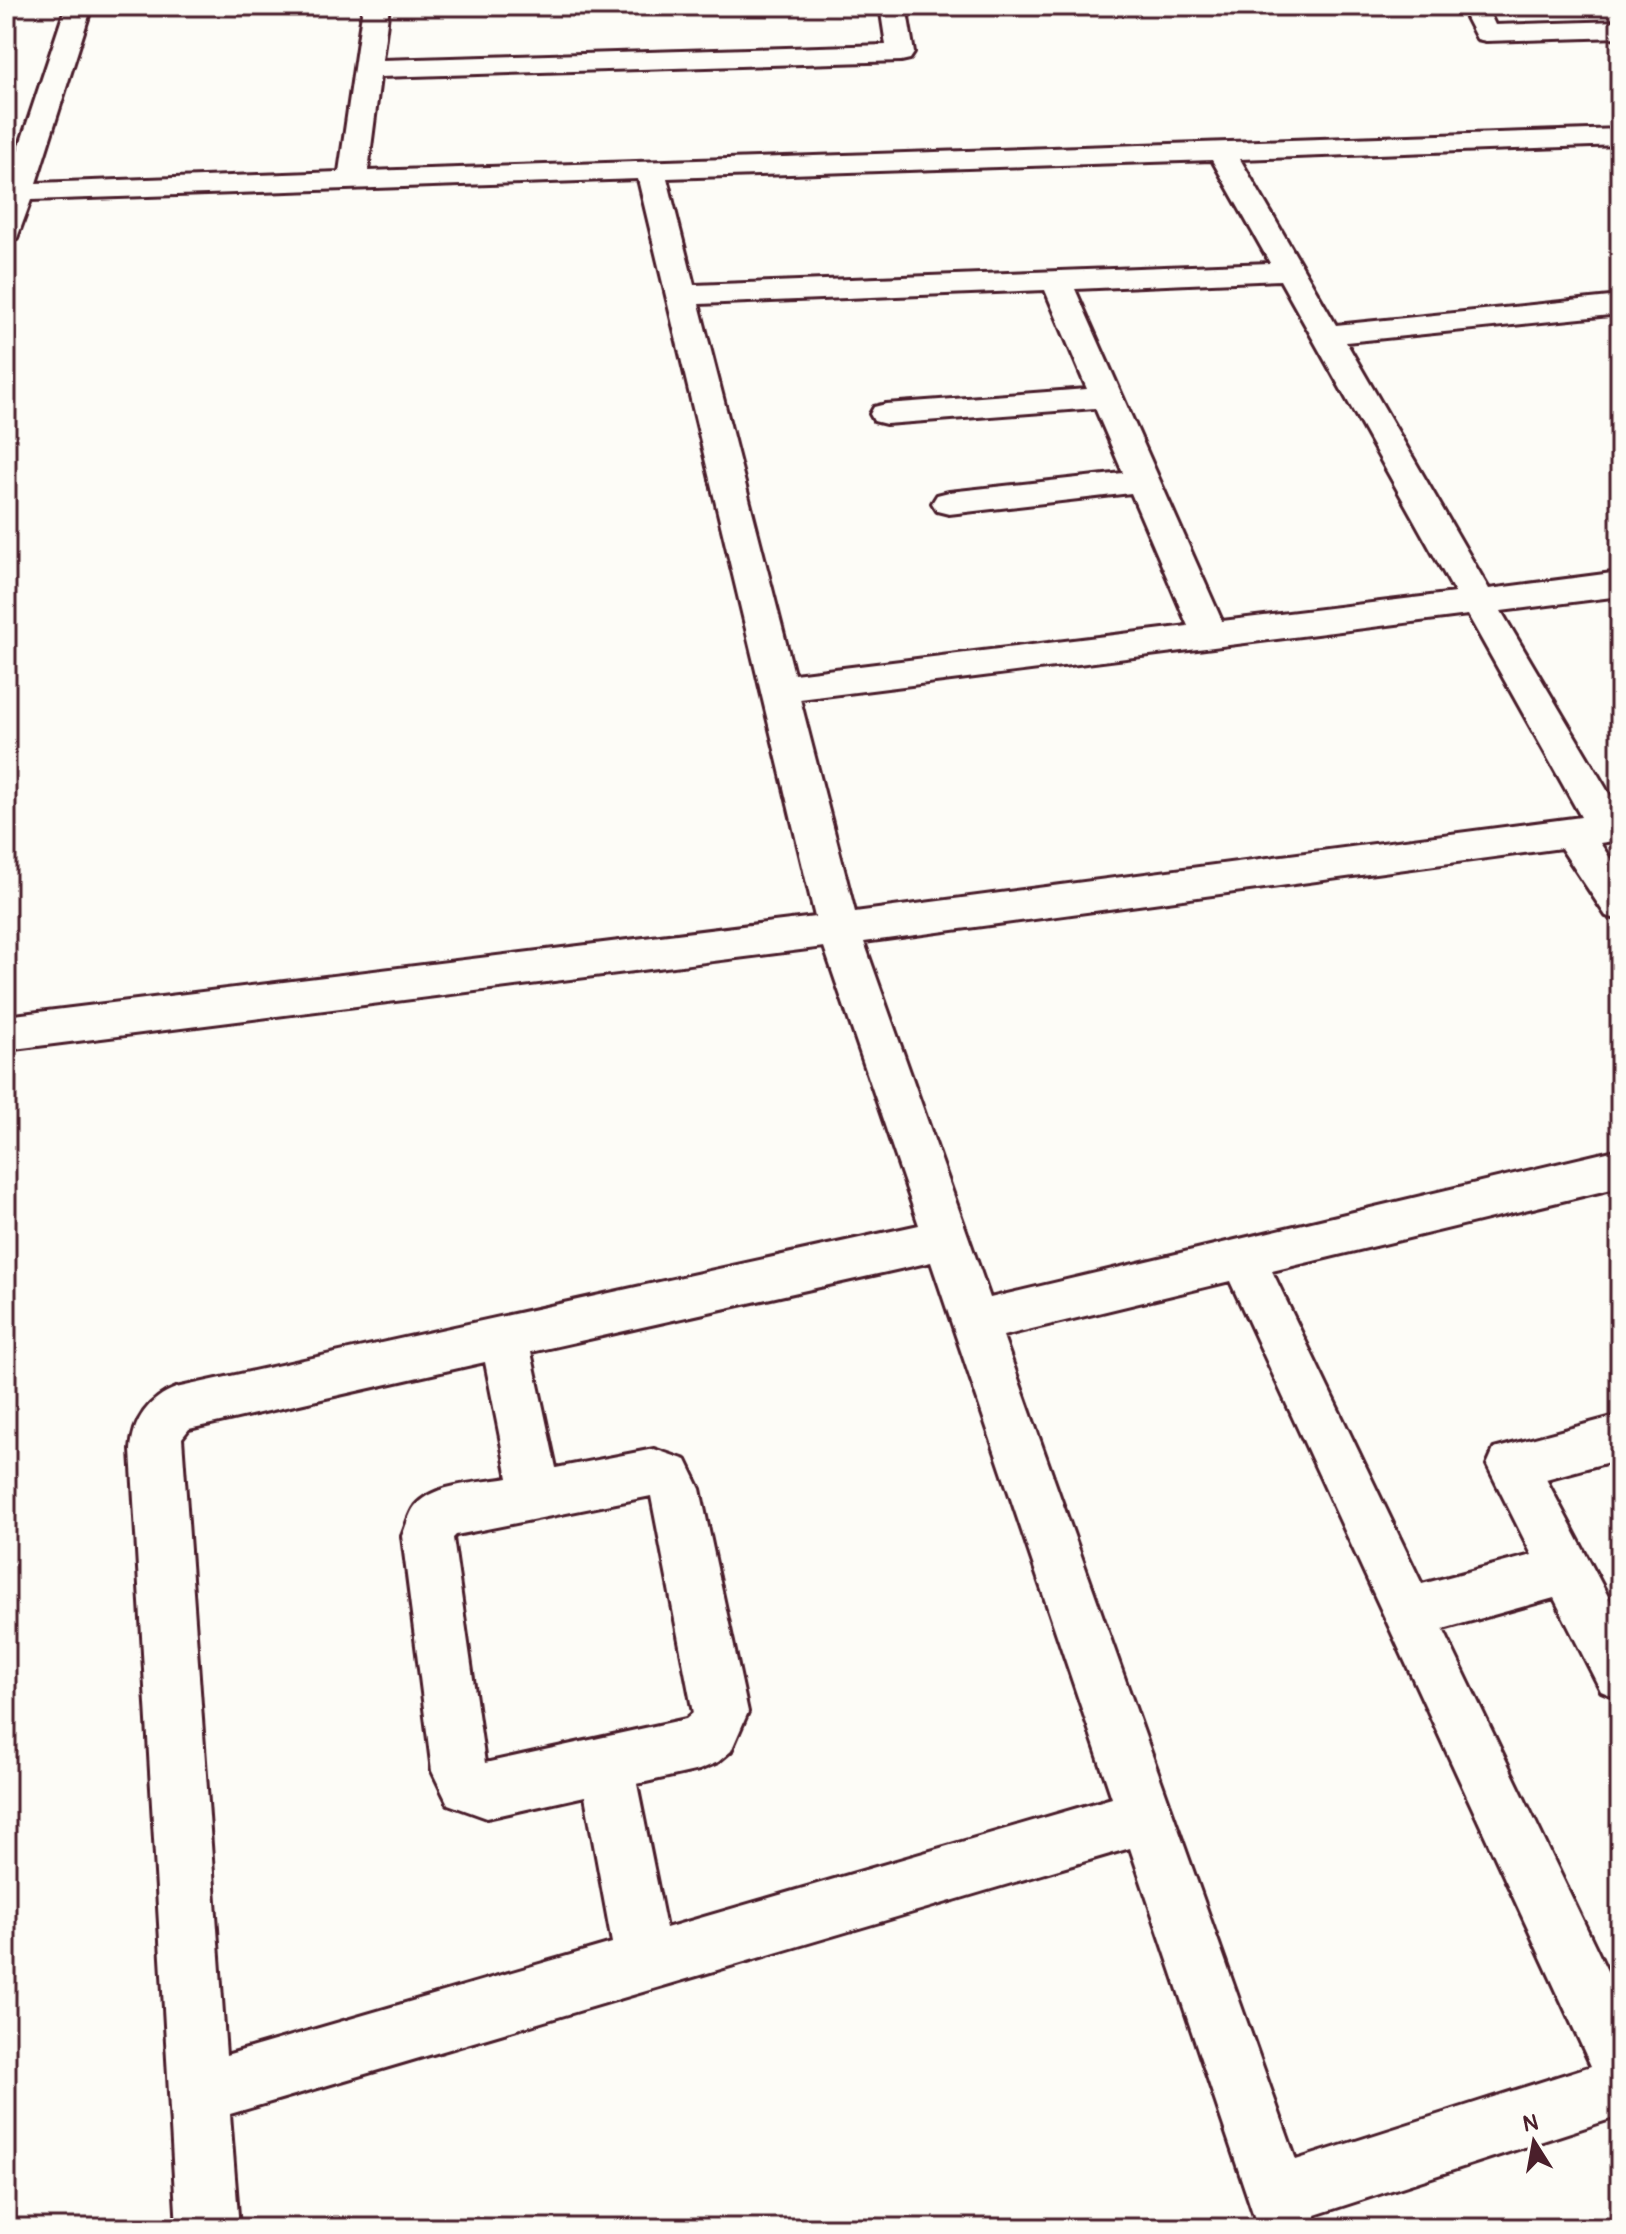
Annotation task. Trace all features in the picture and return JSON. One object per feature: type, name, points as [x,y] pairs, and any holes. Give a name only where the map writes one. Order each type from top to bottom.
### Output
[{"type":"street","points":[[6,232],[79,6]]},
{"type":"street","points":[[352,180],[376,6]]},
{"type":"street","points":[[367,69],[901,53],[893,6]]},
{"type":"street","points":[[1473,6],[1486,33],[1620,29]]},
{"type":"street","points":[[19,192],[1620,137]]},
{"type":"street","points":[[1221,150],[1477,601],[1599,829],[1620,905]]},
{"type":"street","points":[[650,170],[839,930],[1284,2212],[1620,2086]]},
{"type":"street","points":[[682,295],[1289,271]]},
{"type":"street","points":[[1056,280],[1210,635]]},
{"type":"street","points":[[1326,335],[1620,305]]},
{"type":"street","points":[[886,414],[1107,397]]},
{"type":"street","points":[[949,503],[1144,481]]},
{"type":"street","points":[[779,689],[1620,584]]},
{"type":"street","points":[[6,1033],[839,930],[1599,829]]},
{"type":"street","points":[[975,1322],[1620,1168]]},
{"type":"street","points":[[208,2228],[156,1450],[159,1429],[176,1410],[946,1239]]},
{"type":"street","points":[[1243,1258],[1620,2063]]},
{"type":"street","points":[[504,1338],[536,1493]]},
{"type":"street","points":[[1620,1437],[1512,1465],[1620,1673]]},
{"type":"street","points":[[654,1472],[668,1476],[675,1489],[721,1712],[712,1732],[699,1743],[487,1791],[467,1785],[459,1771],[427,1536],[432,1524],[443,1514],[536,1493],[654,1472]]},
{"type":"street","points":[[1409,1613],[1567,1570]]},
{"type":"street","points":[[606,1765],[644,1963]]},
{"type":"street","points":[[199,2093],[1146,1816]]}]
